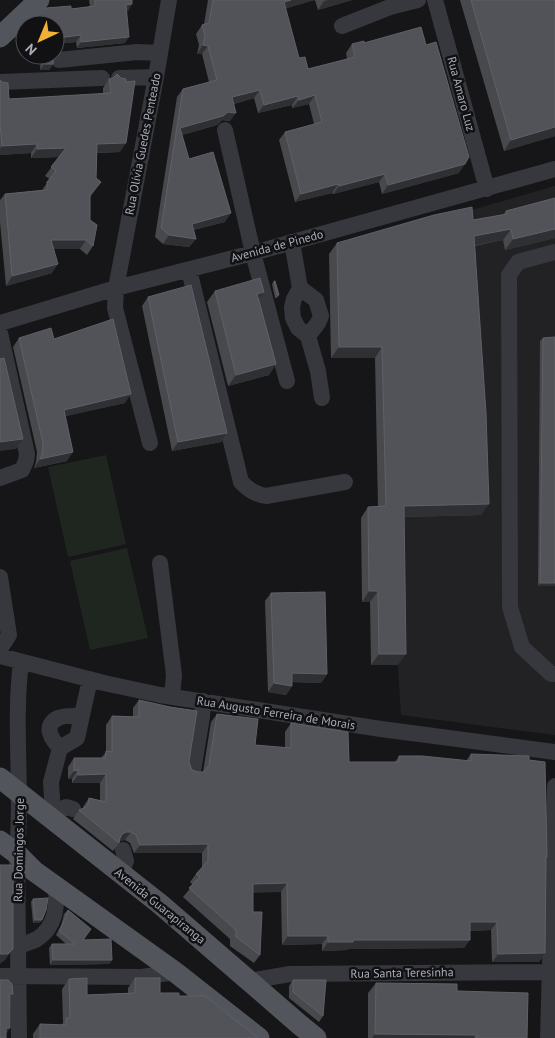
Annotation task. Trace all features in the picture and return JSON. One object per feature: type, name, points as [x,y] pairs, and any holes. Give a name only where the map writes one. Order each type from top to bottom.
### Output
[{"type":"main road","points":[[0,37],[39,0]]},
{"type":"main road","name":"Avenida Guarapiranga","points":[[0,778],[50,814],[160,904],[316,1038]]},
{"type":"main road","points":[[0,840],[34,871],[174,972],[259,1038]]},
{"type":"street","name":"Rua Olívia Guedes Penteado","points":[[150,443],[115,308],[116,288],[169,0]]},
{"type":"street","points":[[342,26],[418,0]]},
{"type":"street","name":"Rua Amaro Luz","points":[[435,0],[487,189]]},
{"type":"street","points":[[65,59],[137,52],[160,53]]},
{"type":"street","points":[[118,78],[156,77]]},
{"type":"street","points":[[0,82],[102,78]]},
{"type":"street","points":[[225,130],[253,253],[287,381]]},
{"type":"street","name":"Avenida de Pinedo","points":[[0,323],[116,288],[253,253],[555,169]]},
{"type":"street","points":[[292,242],[300,288],[292,307],[293,318],[298,328],[308,336],[318,371],[322,398]]},
{"type":"street","points":[[555,252],[518,262],[509,275],[509,285],[510,607],[522,647],[551,674],[555,674]]},
{"type":"street","points":[[189,270],[241,482],[256,494],[266,496],[345,482]]},
{"type":"street","points":[[300,288],[316,300],[321,316],[318,324],[308,336]]},
{"type":"street","points":[[0,333],[27,454],[22,470],[0,478]]},
{"type":"street","points":[[160,563],[174,675],[172,696]]},
{"type":"street","points":[[0,577],[9,635],[0,650]]},
{"type":"street","name":"Rua Augusto Ferreira de Morais","points":[[0,656],[90,679],[172,696],[381,729],[555,752]]},
{"type":"street","name":"Rua Domingos Jorge","points":[[19,1038],[17,854],[20,794],[18,693],[21,662]]},
{"type":"street","points":[[74,809],[66,807],[50,814],[51,782],[60,748],[77,738],[90,679]]},
{"type":"street","points":[[193,770],[203,701]]},
{"type":"street","points":[[60,748],[50,736],[52,722],[61,717],[82,716]]},
{"type":"street","points":[[548,1038],[553,972],[555,786]]},
{"type":"street","points":[[121,874],[126,860],[123,850]]},
{"type":"street","points":[[19,946],[43,934],[54,920],[57,901],[56,886]]},
{"type":"street","points":[[0,976],[142,977],[174,972]]},
{"type":"street","name":"Rua Santa Teresinha","points":[[249,981],[290,974],[553,972]]},
{"type":"shaded area","points":[[555,186],[555,735],[401,715],[370,239]]},
{"type":"shaded area","points":[[106,455],[126,544],[68,557],[48,467]]},
{"type":"shaded area","points":[[127,548],[148,638],[90,650],[70,561]]},
{"type":"building","points":[[95,0],[132,0],[132,4],[126,5],[129,37],[81,42],[81,35],[65,37],[65,15],[38,15],[46,8],[71,6],[71,9],[95,6]]},
{"type":"building","points":[[213,0],[291,0],[284,2],[299,58],[305,57],[308,69],[355,57],[352,44],[364,41],[364,43],[421,27],[426,45],[436,42],[469,157],[465,164],[388,185],[385,174],[301,194],[285,132],[322,122],[315,95],[299,100],[298,96],[264,105],[260,90],[232,97],[236,113],[228,112],[223,116],[180,128],[189,159],[213,152],[231,213],[192,224],[196,239],[169,235],[161,228],[183,89],[217,80],[208,46],[203,45],[205,36],[202,25],[209,23]]},
{"type":"building","points":[[471,0],[555,0],[555,127],[511,140]]},
{"type":"building","points":[[117,74],[121,78],[126,79],[126,82],[135,81],[126,143],[97,144],[96,178],[101,182],[90,195],[90,220],[97,225],[93,246],[86,240],[51,240],[58,264],[12,276],[5,194],[47,190],[47,182],[56,171],[51,167],[66,148],[37,149],[37,144],[2,146],[0,80],[8,83],[9,99],[111,93],[109,79]]},
{"type":"building","points":[[555,198],[555,229],[513,239],[511,229],[474,236],[486,413],[489,504],[404,506],[406,654],[379,654],[378,591],[369,591],[368,507],[386,506],[382,347],[339,347],[337,243],[434,215],[472,207],[473,220],[507,214],[506,211]]},
{"type":"building","points":[[260,278],[264,292],[257,294],[276,364],[236,375],[215,291]]},
{"type":"building","points":[[275,281],[279,295],[277,295]]},
{"type":"building","points":[[191,285],[227,433],[178,442],[148,297]]},
{"type":"building","points":[[113,319],[131,394],[64,410],[73,452],[40,459],[43,443],[19,338],[51,328],[54,339]]},
{"type":"building","points":[[555,337],[555,583],[540,583],[543,338]]},
{"type":"building","points":[[4,358],[23,439],[0,442],[0,359]]},
{"type":"building","points":[[325,592],[327,674],[292,673],[292,686],[274,683],[271,593]]},
{"type":"building","points":[[139,700],[197,711],[189,761],[192,770],[198,772],[203,772],[209,765],[217,714],[258,719],[255,745],[291,748],[291,723],[348,732],[349,762],[399,762],[399,756],[422,756],[471,761],[471,754],[529,756],[529,760],[545,762],[547,857],[545,953],[498,954],[497,922],[470,922],[470,940],[353,940],[353,942],[328,942],[328,936],[288,936],[287,883],[253,884],[253,912],[262,912],[260,955],[236,937],[236,930],[189,888],[200,877],[196,874],[208,861],[208,844],[140,845],[136,835],[131,832],[122,834],[119,843],[79,810],[86,807],[89,798],[106,802],[106,774],[78,775],[78,770],[74,771],[74,758],[105,758],[106,751],[112,752],[112,716],[139,717]]},
{"type":"building","points":[[0,865],[13,865],[13,949],[8,954],[0,954]]},
{"type":"building","points":[[48,898],[42,920],[35,920],[33,899]]},
{"type":"building","points":[[68,910],[91,929],[83,940],[111,939],[112,960],[53,960],[52,944],[75,944],[59,931]]},
{"type":"building","points":[[87,978],[87,995],[135,993],[135,978],[160,978],[160,993],[179,993],[179,996],[205,996],[258,1038],[40,1038],[40,1024],[66,1025],[66,1018],[70,1018],[69,979]]},
{"type":"building","points":[[0,980],[8,980],[12,984],[13,994],[10,994],[10,1028],[6,1028],[6,1038],[0,1038]]},
{"type":"building","points":[[293,980],[326,980],[323,1016],[293,992]]},
{"type":"building","points":[[376,983],[457,984],[457,991],[528,993],[527,1038],[476,1038],[476,1035],[375,1034]]}]
